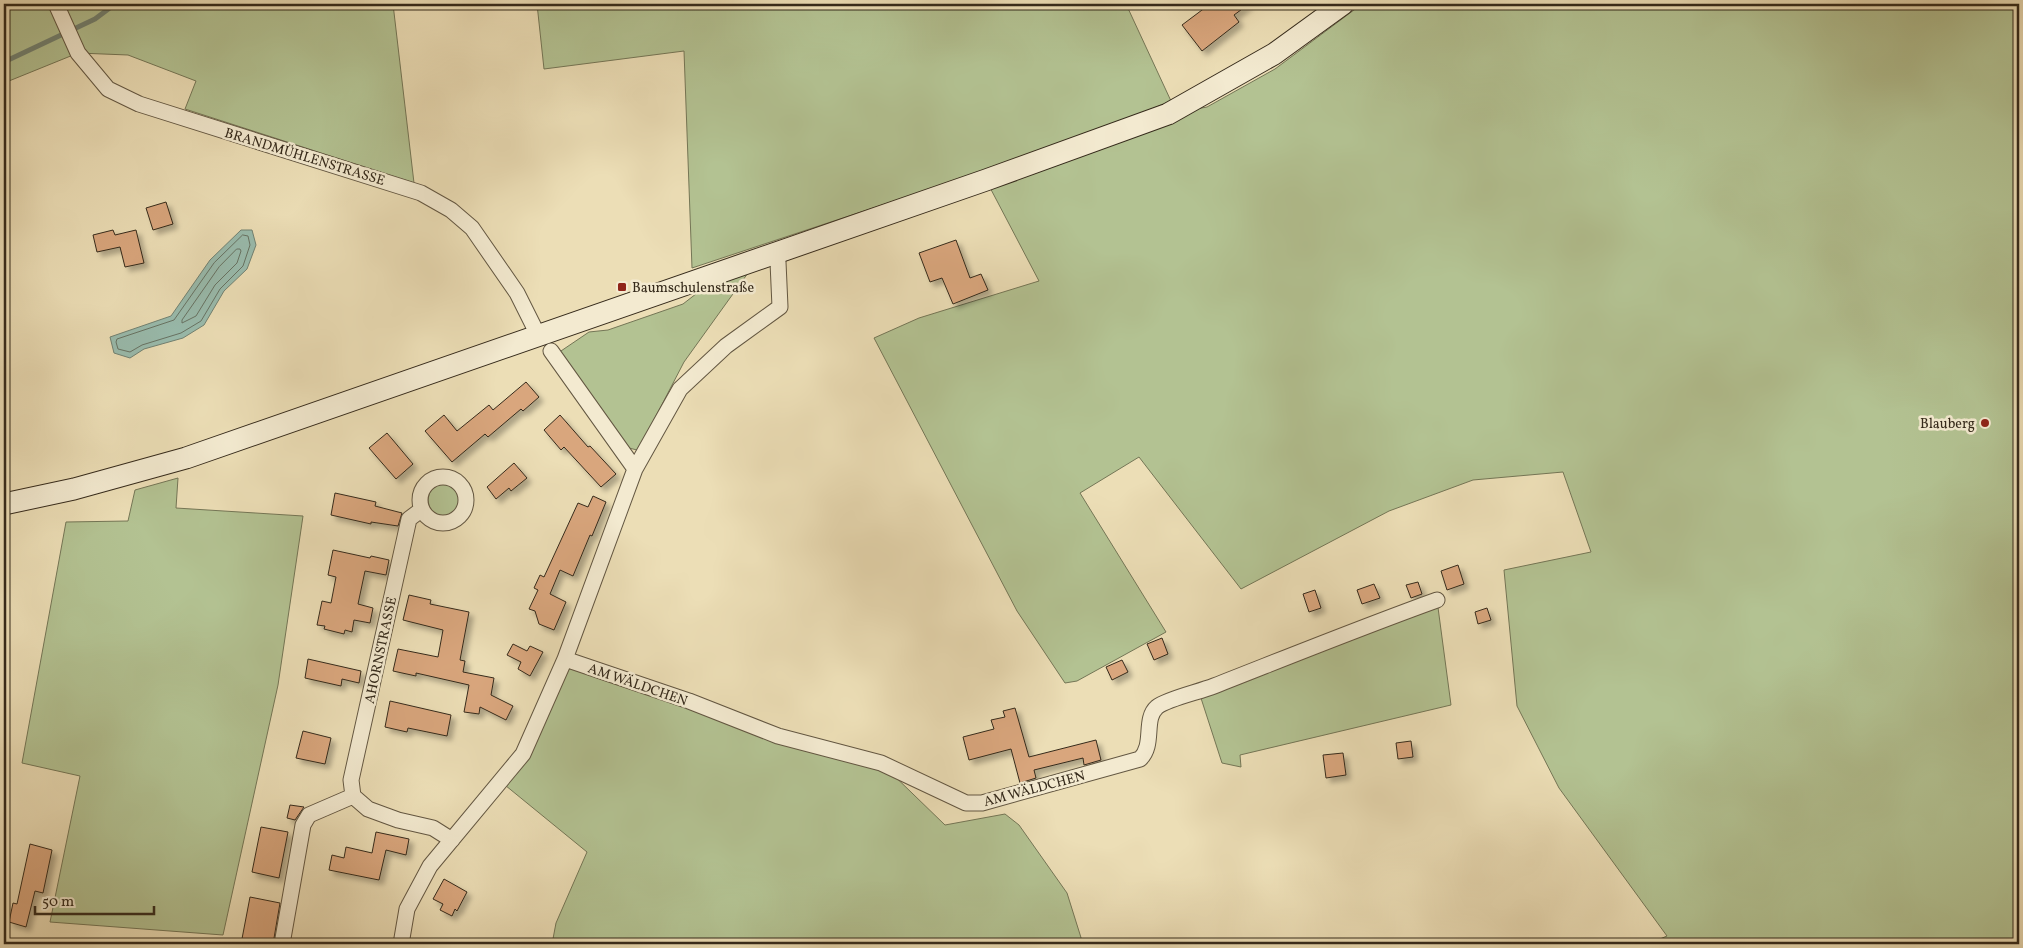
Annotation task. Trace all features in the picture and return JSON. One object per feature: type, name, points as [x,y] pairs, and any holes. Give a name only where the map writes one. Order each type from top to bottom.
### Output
[{"type":"main road","points":[[4,504],[74,489],[186,458],[544,343],[776,254],[1168,114],[1274,54],[1343,4]]},
{"type":"street","name":"BRANDMÜHLENSTRASSE","points":[[58,9],[78,53],[108,89],[139,104],[421,193],[451,210],[472,228],[517,293],[544,343]]},
{"type":"street","points":[[401,944],[407,909],[430,866],[523,754],[565,659],[635,469],[680,389],[726,346],[780,307],[776,254]]},
{"type":"street","points":[[544,343],[635,469]]},
{"type":"street","name":"AHORNSTRASSE","points":[[353,796],[351,780],[408,519],[421,510]]},
{"type":"street","name":"AM WÄLDCHEN","points":[[565,659],[689,701],[778,736],[881,763],[966,803],[982,803],[1140,759],[1147,752],[1151,716],[1156,708],[1162,704],[1199,692],[1358,628],[1437,600]]},
{"type":"street","points":[[282,944],[303,824],[309,815],[353,796],[368,809],[398,820],[433,828],[452,840]]},
{"type":"green space","points":[[4,4],[393,4],[414,183],[185,109],[196,81],[128,55],[78,53],[4,83]]},
{"type":"green space","points":[[537,4],[1126,4],[1171,101],[1060,146],[692,268],[684,51],[544,69]]},
{"type":"green space","points":[[1362,4],[2019,4],[2019,944],[1648,944],[1667,936],[1559,788],[1517,706],[1504,570],[1591,552],[1563,472],[1473,480],[1389,511],[1241,589],[1139,457],[1080,493],[1166,632],[1077,681],[1065,683],[1017,611],[874,338],[919,318],[1039,281],[986,180],[1168,114],[1207,107],[1275,69]]},
{"type":"green space","points":[[748,273],[684,362],[637,450],[625,447],[558,353],[589,332],[608,330],[683,304],[701,290]]},
{"type":"green space","points":[[178,478],[176,508],[303,516],[278,685],[223,935],[50,922],[80,776],[22,763],[66,522],[128,521],[135,490]]},
{"type":"green space","points":[[444,484],[450,485],[455,489],[459,494],[459,506],[455,511],[450,515],[444,516],[438,515],[433,511],[429,506],[428,500],[429,494],[433,489],[438,485]]},
{"type":"green space","points":[[1437,600],[1451,705],[1240,755],[1241,767],[1222,763],[1199,692]]},
{"type":"green space","points":[[565,659],[881,763],[945,825],[1005,814],[1019,825],[1067,893],[1083,944],[552,944],[556,923],[587,852],[500,781]]},
{"type":"water","points":[[241,230],[252,230],[256,245],[247,269],[224,291],[204,325],[183,338],[144,349],[130,358],[114,353],[110,337],[171,316],[210,260]]},
{"type":"building","points":[[1210,4],[1249,4],[1234,15],[1239,22],[1202,51],[1182,25]]},
{"type":"building","points":[[166,202],[173,224],[153,230],[146,208]]},
{"type":"building","points":[[113,230],[115,235],[136,230],[144,263],[125,267],[120,247],[97,252],[93,235]]},
{"type":"building","points":[[956,240],[970,278],[981,274],[988,290],[953,304],[942,278],[930,282],[919,253]]},
{"type":"building","points":[[526,382],[539,397],[523,411],[521,409],[488,437],[485,434],[452,462],[425,431],[444,415],[457,431],[489,405],[493,410]]},
{"type":"building","points":[[560,415],[588,447],[590,446],[616,474],[601,487],[564,447],[561,450],[544,430]]},
{"type":"building","points":[[387,433],[413,464],[396,479],[369,448]]},
{"type":"building","points":[[514,463],[527,478],[511,491],[509,488],[496,499],[487,487]]},
{"type":"building","points":[[335,493],[376,502],[375,506],[402,513],[398,526],[371,522],[371,524],[331,515]]},
{"type":"building","points":[[593,496],[606,502],[573,576],[560,570],[550,594],[566,602],[554,630],[539,624],[535,611],[529,609],[538,590],[534,588],[540,575],[544,577],[578,503],[588,507]]},
{"type":"building","points":[[333,550],[389,560],[386,575],[365,571],[358,604],[373,608],[370,623],[354,620],[352,632],[345,630],[344,634],[324,629],[325,626],[317,625],[322,601],[331,603],[336,577],[328,575]]},
{"type":"building","points":[[1458,565],[1464,584],[1447,590],[1441,571]]},
{"type":"building","points":[[1418,582],[1422,594],[1411,598],[1406,585]]},
{"type":"building","points":[[1374,584],[1380,598],[1362,604],[1357,590]]},
{"type":"building","points":[[1315,590],[1321,608],[1309,612],[1303,594]]},
{"type":"building","points":[[409,595],[431,600],[430,604],[469,612],[460,660],[465,661],[463,672],[494,678],[491,695],[513,706],[506,720],[480,707],[479,714],[464,712],[469,685],[416,673],[416,676],[393,671],[398,649],[438,657],[443,630],[403,620]]},
{"type":"building","points":[[1487,608],[1491,620],[1478,624],[1475,612]]},
{"type":"building","points":[[1162,638],[1168,654],[1154,660],[1147,644]]},
{"type":"building","points":[[513,644],[527,651],[530,646],[543,652],[530,676],[518,669],[521,662],[507,655]]},
{"type":"building","points":[[308,659],[361,671],[359,683],[342,679],[341,686],[305,678]]},
{"type":"building","points":[[1122,660],[1128,672],[1112,680],[1106,667]]},
{"type":"building","points":[[390,701],[451,715],[447,736],[408,728],[407,732],[385,727]]},
{"type":"building","points":[[1015,708],[1029,757],[1096,740],[1101,760],[1084,765],[1083,758],[1034,770],[1036,778],[1020,783],[1011,749],[969,760],[963,737],[994,729],[991,720],[1005,717],[1003,711]]},
{"type":"building","points":[[303,731],[331,738],[325,764],[296,758]]},
{"type":"building","points":[[1411,741],[1413,757],[1398,759],[1396,743]]},
{"type":"building","points":[[1343,753],[1346,775],[1326,778],[1323,755]]},
{"type":"building","points":[[290,805],[304,807],[295,820],[287,818]]},
{"type":"building","points":[[261,827],[288,832],[279,878],[252,872]]},
{"type":"building","points":[[376,832],[409,839],[406,855],[386,850],[379,880],[329,870],[332,855],[344,858],[346,847],[372,853]]},
{"type":"building","points":[[30,844],[52,850],[43,893],[35,891],[26,927],[9,922],[13,903],[17,904]]},
{"type":"building","points":[[444,879],[467,892],[457,911],[455,909],[452,916],[440,910],[443,904],[433,899]]},
{"type":"building","points":[[250,897],[280,903],[273,944],[241,944]]},
{"type":"waterway","points":[[4,62],[95,19],[115,4]]},
{"type":"place","name":"Baumschulenstraße","points":[[622,287]]},
{"type":"place","name":"Blauberg","points":[[1985,423]]}]
